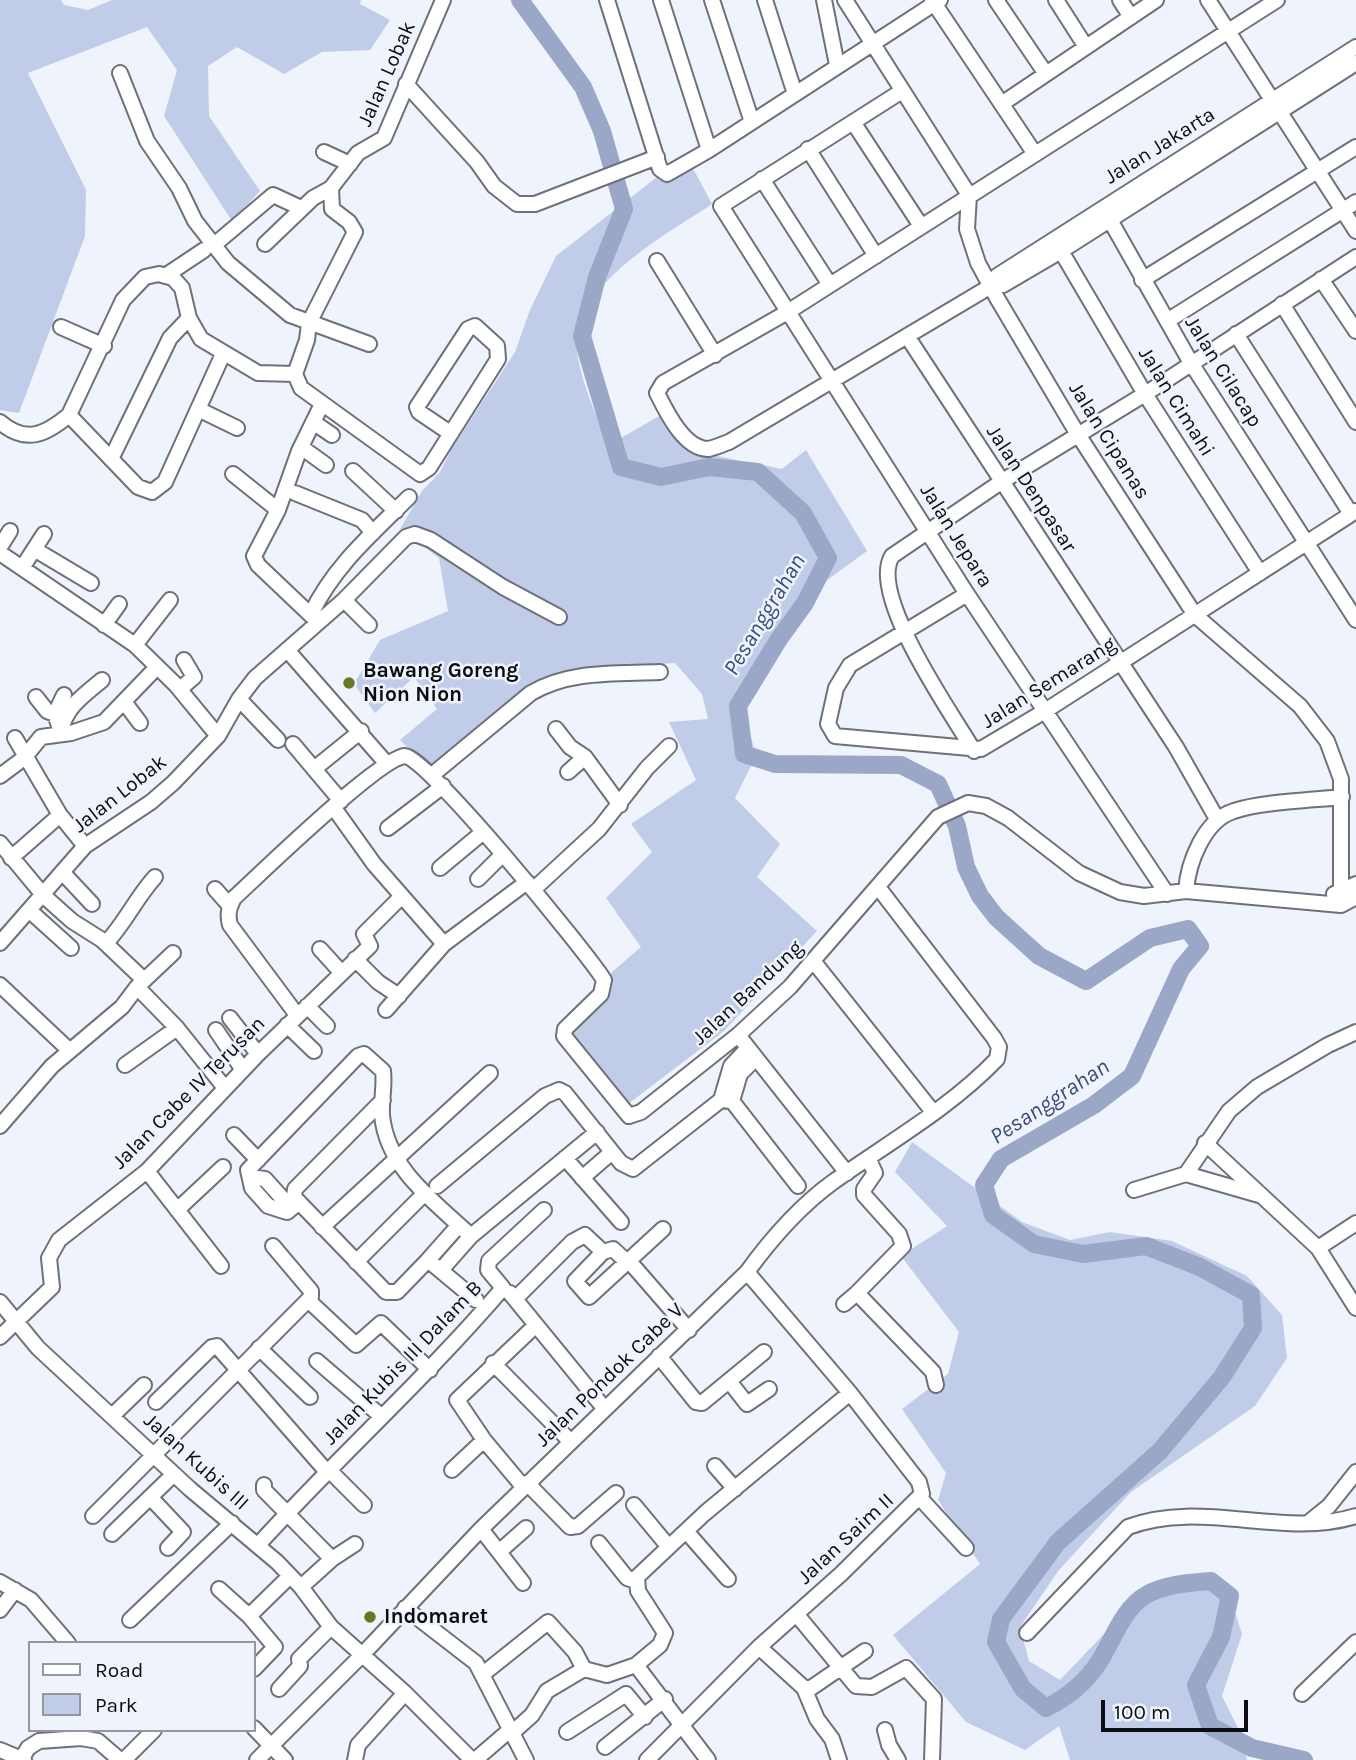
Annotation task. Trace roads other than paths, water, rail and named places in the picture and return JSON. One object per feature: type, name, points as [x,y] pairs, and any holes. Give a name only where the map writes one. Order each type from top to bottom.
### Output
[{"type":"street","name":"Jalan Lobak","points":[[265,244],[322,190],[331,188],[358,153],[384,138],[443,0]]},
{"type":"street","points":[[661,0],[709,150]]},
{"type":"street","points":[[712,0],[752,122]]},
{"type":"street","points":[[765,0],[795,94]]},
{"type":"street","points":[[824,0],[837,65]]},
{"type":"street","points":[[845,0],[969,195]]},
{"type":"street","points":[[996,0],[1046,74]]},
{"type":"street","points":[[1056,0],[1086,47]]},
{"type":"street","points":[[1120,0],[1131,17]]},
{"type":"street","points":[[1003,103],[1156,0]]},
{"type":"street","points":[[1208,0],[1356,232]]},
{"type":"street","points":[[657,261],[715,355],[786,313],[1277,0]]},
{"type":"street","points":[[609,1],[663,173],[670,173],[709,150],[936,1],[1035,154]]},
{"type":"street","name":"Jalan Jakarta","points":[[715,355],[663,383],[657,393],[686,439],[693,446],[708,449],[729,442],[991,286],[1003,285],[1110,220],[1276,106],[1356,47]]},
{"type":"street","name":"Jalan Jakarta","points":[[991,286],[997,276],[1276,106],[1356,63]]},
{"type":"street","points":[[120,73],[147,141],[179,188],[209,247],[266,298],[309,323],[369,344]]},
{"type":"street","points":[[406,83],[477,162],[494,186],[517,204],[535,204],[657,157]]},
{"type":"street","points":[[830,285],[762,179],[902,91]]},
{"type":"street","points":[[853,122],[920,226]]},
{"type":"street","points":[[1142,281],[1356,147]]},
{"type":"street","points":[[808,149],[876,256]]},
{"type":"street","points":[[324,152],[350,164]]},
{"type":"street","name":"Jalan Jepara","points":[[762,179],[721,206],[786,313],[967,594],[1167,894]]},
{"type":"street","points":[[290,375],[307,340],[309,323],[355,232],[349,222],[332,209],[331,188]]},
{"type":"street","points":[[165,276],[209,247],[273,195],[302,208]]},
{"type":"street","name":"Jalan Cipanas","points":[[969,195],[967,229],[978,263],[1077,433],[1195,615],[1300,706],[1327,741],[1341,779],[1340,898]]},
{"type":"street","points":[[1167,321],[1356,202]]},
{"type":"street","name":"Jalan Cilacap","points":[[1110,220],[1142,281],[1191,363],[1355,614]]},
{"type":"street","name":"Jalan Cimahi","points":[[1060,251],[1145,394],[1260,573]]},
{"type":"street","points":[[974,751],[903,633],[889,587],[887,563],[892,555],[1077,433],[1145,394],[1356,257]]},
{"type":"street","points":[[0,422],[19,435],[35,437],[52,429],[69,415],[104,346],[123,300],[145,277],[165,276],[173,278],[182,288],[189,318],[201,339],[258,373],[290,375],[322,404],[420,474],[429,468],[498,359],[497,346],[475,326],[468,329],[417,407],[419,412],[450,433]]},
{"type":"street","points":[[1321,279],[1356,331]]},
{"type":"street","points":[[1282,304],[1356,422]]},
{"type":"street","points":[[111,459],[170,338],[189,318]]},
{"type":"street","points":[[61,327],[104,346]]},
{"type":"street","points":[[1236,334],[1354,513]]},
{"type":"street","name":"Jalan Denpasar","points":[[907,336],[1176,747],[1217,819]]},
{"type":"street","points":[[69,415],[144,492],[159,488],[165,481],[223,354]]},
{"type":"street","points":[[322,404],[301,447],[278,510],[256,551],[255,561],[314,618],[325,585],[409,497]]},
{"type":"street","points":[[198,409],[237,428]]},
{"type":"street","points":[[313,422],[332,435]]},
{"type":"street","points":[[301,447],[326,465]]},
{"type":"street","points":[[353,471],[396,510]]},
{"type":"street","points":[[233,474],[278,510]]},
{"type":"street","points":[[295,493],[362,520],[373,533]]},
{"type":"street","name":"Jalan Semarang","points":[[967,594],[850,666],[836,688],[828,724],[831,731],[840,738],[974,751],[1045,711],[1354,513]]},
{"type":"street","points":[[0,547],[10,531]]},
{"type":"street","points":[[22,568],[44,534]]},
{"type":"street","name":"Jalan Lobak","points":[[0,943],[44,896],[85,846],[151,802],[218,736],[239,699],[255,678],[288,651],[314,618],[344,600],[407,537],[415,534],[431,540],[503,587],[559,617]]},
{"type":"street","points":[[34,549],[91,583]]},
{"type":"street","points":[[0,553],[135,645],[180,689],[218,736]]},
{"type":"street","points":[[344,600],[369,625]]},
{"type":"street","points":[[135,645],[171,603]]},
{"type":"street","points":[[104,625],[119,604]]},
{"type":"street","points":[[288,651],[387,764],[234,898],[230,906],[230,925],[297,1015],[314,1051]]},
{"type":"street","points":[[180,689],[194,677],[184,660]]},
{"type":"street","points":[[0,775],[24,758],[41,737],[104,722],[157,667]]},
{"type":"street","points":[[432,775],[531,693],[549,683],[589,675],[660,672]]},
{"type":"street","points":[[61,733],[63,720],[72,705],[102,680]]},
{"type":"street","points":[[61,733],[55,714],[64,695]]},
{"type":"street","points":[[36,697],[47,711],[55,714]]},
{"type":"street","points":[[239,699],[278,740]]},
{"type":"street","points":[[125,703],[139,723]]},
{"type":"street","points":[[556,729],[570,747],[585,757],[620,805]]},
{"type":"street","points":[[314,769],[360,731]]},
{"type":"street","points":[[15,738],[24,758],[60,815],[85,846]]},
{"type":"street","points":[[293,744],[314,769],[401,897],[444,944]]},
{"type":"street","points":[[386,1010],[444,944],[531,885],[600,829],[647,768],[669,746]]},
{"type":"street","name":"Jalan Bandung","points":[[387,764],[408,756],[432,775],[531,885],[604,980],[601,993],[565,1029],[564,1036],[624,1113],[635,1116],[738,1035],[814,962],[938,817],[968,803],[986,806],[1008,817],[1079,873],[1104,887],[1131,895],[1186,891],[1317,902],[1340,898]]},
{"type":"street","points":[[568,772],[585,757]]},
{"type":"street","points":[[387,828],[443,786]]},
{"type":"street","points":[[1186,891],[1189,868],[1199,845],[1217,819],[1234,810],[1342,797]]},
{"type":"street","points":[[60,815],[4,852],[44,896],[72,921],[106,943],[225,1088]]},
{"type":"street","points":[[440,868],[482,833]]},
{"type":"street","points":[[478,879],[502,855]]},
{"type":"street","points":[[62,872],[92,904]]},
{"type":"street","points":[[106,943],[122,926],[135,900],[155,877]]},
{"type":"street","points":[[1340,898],[1356,884]]},
{"type":"street","name":"Jalan Pondok Cabe V","points":[[257,1760],[362,1655],[481,1529],[747,1272],[769,1242],[822,1191],[933,1112],[997,1059],[999,1047],[995,1038],[878,887]]},
{"type":"street","points":[[215,889],[230,906]]},
{"type":"street","name":"Jalan Cabe IV Terusan","points":[[16,1322],[52,1287],[49,1258],[59,1240],[147,1171],[258,1054],[340,971],[369,946],[365,934],[401,897]]},
{"type":"street","points":[[1340,898],[1356,897]]},
{"type":"street","points":[[30,911],[71,948]]},
{"type":"street","points":[[320,948],[340,971]]},
{"type":"street","points":[[0,1126],[69,1050],[122,1007],[140,983],[173,953]]},
{"type":"street","points":[[355,959],[378,982],[399,996]]},
{"type":"street","points":[[814,962],[933,1112]]},
{"type":"street","points":[[0,985],[69,1050]]},
{"type":"street","points":[[297,1015],[327,1026]]},
{"type":"street","points":[[230,1018],[258,1054]]},
{"type":"street","points":[[125,1065],[177,1028]]},
{"type":"street","points":[[216,1030],[243,1070]]},
{"type":"street","points":[[1186,1174],[1229,1111],[1257,1087],[1328,1045],[1356,1032]]},
{"type":"street","points":[[738,1035],[847,1173]]},
{"type":"street","points":[[752,1053],[730,1066],[727,1100],[798,1186]]},
{"type":"street","points":[[299,1202],[287,1212],[268,1206],[252,1188],[248,1170],[361,1054],[368,1056],[383,1071],[383,1119],[394,1158],[431,1189],[471,1236]]},
{"type":"street","points":[[322,1227],[394,1158],[490,1073]]},
{"type":"street","points":[[356,1262],[431,1189],[553,1091],[565,1093],[626,1168],[633,1168],[727,1100]]},
{"type":"street","points":[[383,1100],[293,1193],[322,1227],[391,1294],[428,1260],[459,1225]]},
{"type":"street","points":[[441,1270],[471,1236],[597,1132]]},
{"type":"street","points":[[234,1135],[258,1160]]},
{"type":"street","points":[[1205,1143],[1318,1248],[1356,1308]]},
{"type":"street","points":[[582,1178],[612,1152]]},
{"type":"street","points":[[565,1157],[621,1222]]},
{"type":"street","points":[[844,1304],[903,1246],[899,1234],[864,1195],[864,1189],[875,1173],[869,1160]]},
{"type":"street","points":[[177,1210],[223,1167]]},
{"type":"street","points":[[147,1171],[221,1266]]},
{"type":"street","points":[[1134,1190],[1186,1174],[1264,1197]]},
{"type":"street","name":"Jalan Kubis III Dalam B","points":[[258,1545],[381,1416],[430,1370],[503,1288],[488,1270],[489,1261],[544,1210]]},
{"type":"street","points":[[1318,1248],[1356,1223]]},
{"type":"street","points":[[663,1229],[628,1262],[589,1297],[575,1281],[603,1252],[613,1249],[628,1262],[689,1330]]},
{"type":"street","points":[[515,1299],[579,1236],[587,1235],[603,1252]]},
{"type":"street","points":[[273,1247],[311,1298],[356,1345],[381,1323],[430,1370]]},
{"type":"street","points":[[428,1260],[476,1300]]},
{"type":"street","name":"Jalan Saim II","points":[[647,1760],[685,1725],[759,1647],[797,1615],[920,1498],[922,1489],[850,1393],[747,1272]]},
{"type":"street","points":[[503,1288],[537,1325],[604,1408]]},
{"type":"street","points":[[857,1293],[933,1372],[936,1385]]},
{"type":"street","points":[[93,1516],[311,1298]]},
{"type":"street","name":"Jalan Kubis III","points":[[0,1301],[38,1349],[113,1415],[174,1474],[258,1545],[301,1587],[331,1627],[405,1693],[473,1760]]},
{"type":"street","points":[[0,1337],[16,1322]]},
{"type":"street","points":[[537,1325],[493,1363],[457,1400],[484,1440],[520,1483],[528,1483],[573,1528],[616,1493]]},
{"type":"street","points":[[156,1402],[214,1346],[239,1370],[299,1444],[364,1505]]},
{"type":"street","points":[[259,1348],[310,1397]]},
{"type":"street","points":[[27,1359],[38,1349]]},
{"type":"street","points":[[659,1356],[699,1403],[764,1352]]},
{"type":"street","points":[[317,1361],[381,1416]]},
{"type":"street","points":[[493,1363],[570,1441]]},
{"type":"street","points":[[729,1381],[747,1404],[769,1389]]},
{"type":"street","points":[[113,1415],[144,1385]]},
{"type":"street","points":[[636,1581],[668,1546],[850,1393]]},
{"type":"street","points":[[452,1471],[484,1440]]},
{"type":"street","points":[[715,1466],[735,1489]]},
{"type":"street","points":[[1307,1524],[1329,1506],[1356,1472]]},
{"type":"street","points":[[112,1534],[174,1474]]},
{"type":"street","points":[[264,1485],[264,1490],[332,1559]]},
{"type":"street","points":[[150,1497],[183,1532],[168,1548]]},
{"type":"street","points":[[920,1498],[966,1548]]},
{"type":"street","points":[[635,1505],[668,1546]]},
{"type":"street","points":[[1027,1633],[1128,1527],[1181,1517],[1307,1524],[1356,1516]]},
{"type":"street","points":[[130,1620],[232,1523]]},
{"type":"street","points":[[500,1551],[526,1528]]},
{"type":"street","points":[[481,1529],[523,1583]]},
{"type":"street","points":[[687,1531],[728,1579]]},
{"type":"street","points":[[599,1543],[627,1578],[636,1581]]},
{"type":"street","points":[[301,1587],[332,1559],[355,1544]]},
{"type":"street","points":[[248,1616],[290,1576]]},
{"type":"street","points":[[473,1760],[532,1715],[547,1691],[584,1669],[607,1675],[636,1665],[660,1645],[665,1633],[643,1601],[636,1581]]},
{"type":"street","points":[[0,1582],[31,1600],[66,1641]]},
{"type":"street","points":[[219,1589],[248,1616],[275,1647],[256,1668]]},
{"type":"street","points":[[0,1610],[15,1590]]},
{"type":"street","points":[[405,1608],[464,1652],[483,1674],[526,1760]]},
{"type":"street","points":[[797,1615],[856,1686],[864,1689],[872,1687],[900,1668],[910,1671],[934,1699],[932,1760]]},
{"type":"street","points":[[483,1674],[548,1622],[575,1652],[584,1669]]},
{"type":"street","points":[[279,1689],[300,1666],[299,1659],[331,1627]]},
{"type":"street","points":[[1302,1693],[1356,1642]]},
{"type":"street","points":[[759,1647],[804,1688],[817,1719],[832,1739],[839,1760]]},
{"type":"street","points":[[804,1688],[811,1688],[865,1651]]},
{"type":"street","points":[[636,1665],[685,1725],[708,1760]]},
{"type":"street","points":[[355,1760],[358,1745],[405,1693]]},
{"type":"street","points":[[567,1732],[626,1694],[645,1717]]},
{"type":"street","points":[[605,1747],[665,1699]]},
{"type":"street","points":[[256,1730],[285,1760]]},
{"type":"street","points":[[885,1730],[889,1745],[898,1760]]},
{"type":"street","points":[[0,1750],[22,1759],[39,1741],[81,1738],[98,1741],[122,1760],[152,1732]]},
{"type":"waterway","name":"Pesanggrahan","points":[[520,0],[583,87],[602,131],[624,209],[597,277],[582,336],[621,467],[661,477],[709,467],[758,472],[803,513],[828,558],[805,603],[779,639],[738,706],[744,754],[775,764],[901,765],[938,784],[957,826],[966,867],[980,896],[996,917],[1039,956],[1086,981],[1150,938],[1188,929],[1200,946],[1181,969],[1132,1076],[1094,1105],[1001,1159],[984,1185],[993,1215],[1034,1244],[1083,1254],[1146,1246],[1200,1267],[1251,1295],[1253,1328],[1222,1377],[1160,1451],[1058,1542],[1001,1619],[996,1642],[1023,1689],[1046,1708],[1069,1694],[1088,1676],[1125,1616],[1138,1601],[1154,1591],[1170,1586],[1211,1581],[1230,1596],[1221,1637],[1196,1685],[1210,1726],[1252,1748],[1304,1760]]},
{"type":"place","name":"Bawang Goreng Nion Nion","points":[[349,683]]},
{"type":"place","name":"Indomaret","points":[[370,1617]]}]
